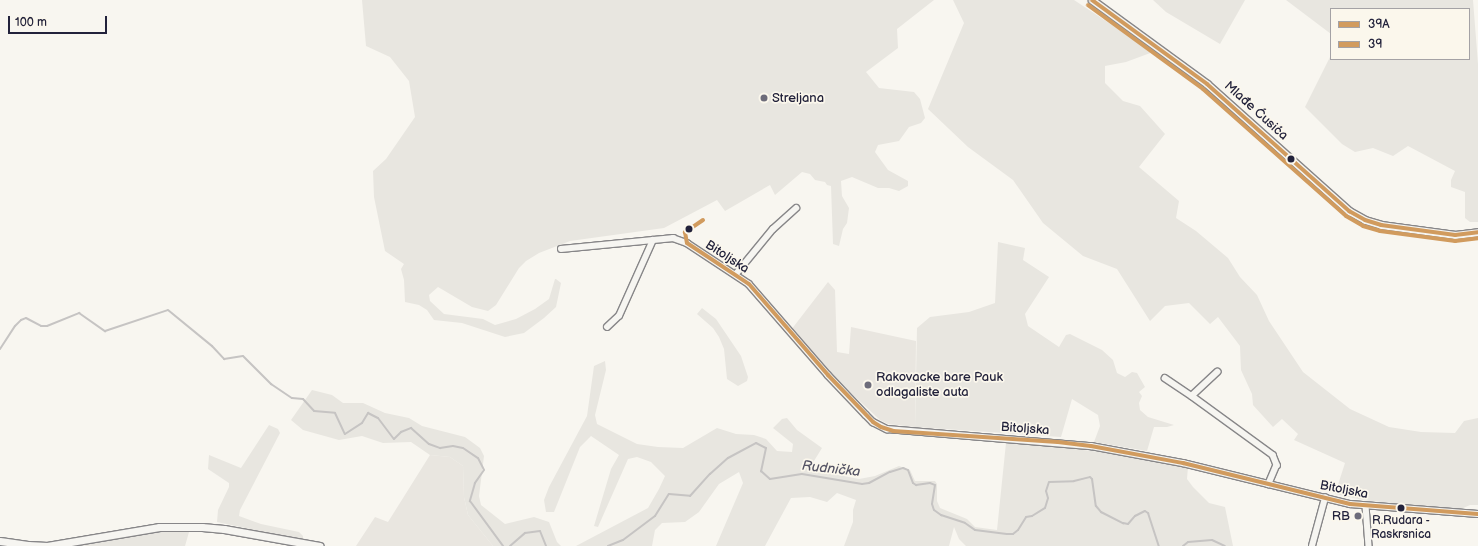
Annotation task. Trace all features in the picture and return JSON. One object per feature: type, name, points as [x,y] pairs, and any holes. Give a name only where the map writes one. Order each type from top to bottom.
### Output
[{"type":"street","name":"Mlađe Ćusića","points":[[1092,0],[1208,84],[1349,211],[1365,220],[1381,225],[1455,235],[1478,232]]},
{"type":"street","points":[[736,274],[773,229],[796,208]]},
{"type":"street","name":"Bitoljska","points":[[561,249],[673,238],[687,243],[736,274],[761,297],[828,375],[873,422],[881,427],[893,431],[1086,446],[1183,463],[1325,498],[1366,506],[1478,514]]},
{"type":"street","points":[[607,327],[619,316],[653,240]]},
{"type":"street","points":[[1192,396],[1218,372]]},
{"type":"street","points":[[1165,378],[1272,455],[1277,465],[1269,484]]},
{"type":"street","points":[[1312,546],[1325,498]]},
{"type":"street","points":[[1366,506],[1370,546]]},
{"type":"street","points":[[0,541],[47,546],[159,527],[202,527],[224,529],[319,546]]},
{"type":"shaded area","points":[[362,0],[934,0],[897,29],[898,48],[866,72],[879,88],[914,92],[920,99],[925,118],[921,123],[909,127],[899,141],[878,145],[875,152],[888,170],[908,181],[908,186],[899,191],[889,188],[878,188],[852,177],[841,181],[842,196],[849,208],[847,223],[843,229],[839,246],[833,244],[831,186],[827,185],[825,182],[815,180],[810,174],[802,172],[775,195],[770,185],[725,211],[717,200],[664,228],[570,241],[539,253],[526,261],[519,268],[496,305],[488,311],[472,307],[438,287],[429,295],[430,301],[444,314],[483,319],[495,325],[516,319],[535,309],[549,299],[556,279],[561,283],[556,307],[524,333],[505,337],[462,323],[434,320],[427,310],[419,305],[405,302],[404,280],[401,269],[404,264],[385,251],[374,197],[373,171],[386,159],[415,117],[409,81],[390,57],[366,46]]},
{"type":"shaded area","points":[[953,0],[1074,0],[1153,52],[1126,62],[1105,66],[1105,83],[1123,101],[1140,106],[1165,134],[1139,167],[1179,201],[1176,218],[1196,231],[1228,258],[1240,277],[1257,295],[1269,321],[1303,372],[1350,409],[1389,427],[1421,432],[1455,433],[1464,421],[1478,418],[1478,505],[1470,505],[1461,509],[1448,509],[1363,500],[1335,494],[1345,463],[1294,440],[1298,434],[1282,419],[1273,427],[1253,405],[1252,394],[1241,370],[1240,346],[1218,317],[1210,324],[1189,303],[1165,306],[1150,321],[1117,269],[1083,256],[1043,223],[1013,180],[968,147],[928,109],[964,23]]},
{"type":"shaded area","points":[[1153,0],[1245,0],[1220,44],[1166,12]]},
{"type":"shaded area","points":[[1286,0],[1473,0],[1478,64],[1478,222],[1470,222],[1465,218],[1465,192],[1451,187],[1451,180],[1455,171],[1408,146],[1393,156],[1373,148],[1355,152],[1342,144],[1305,107],[1330,57],[1330,60],[1470,60],[1470,8],[1330,8],[1330,33]]},
{"type":"shaded area","points":[[998,242],[1025,248],[1023,260],[1049,277],[1025,314],[1028,326],[1059,347],[1066,335],[1070,334],[1102,350],[1113,360],[1117,373],[1125,377],[1132,372],[1137,373],[1145,387],[1139,392],[1142,396],[1139,403],[1140,410],[1148,417],[1174,425],[1167,427],[1154,427],[1147,451],[1094,442],[1100,426],[1098,415],[1072,399],[1061,437],[915,427],[917,328],[930,317],[969,312],[995,303]]},
{"type":"shaded area","points":[[828,282],[835,290],[837,352],[849,354],[851,327],[916,341],[915,427],[888,424],[880,420],[835,378],[791,330]]},
{"type":"shaded area","points":[[702,308],[716,319],[741,356],[748,377],[747,381],[738,386],[727,379],[724,349],[719,337],[713,328],[697,314]]},
{"type":"shaded area","points":[[605,361],[606,370],[595,415],[597,424],[637,444],[683,448],[717,428],[736,434],[754,435],[766,439],[777,451],[792,452],[793,444],[773,428],[782,419],[787,418],[797,430],[822,448],[809,469],[859,479],[875,476],[899,466],[910,470],[915,481],[935,481],[937,484],[937,501],[940,508],[967,519],[975,527],[997,530],[1006,443],[1100,452],[1188,467],[1187,479],[1193,487],[1209,503],[1225,507],[1233,546],[966,546],[959,539],[954,527],[949,546],[844,546],[853,522],[853,510],[856,500],[837,493],[827,502],[810,497],[791,498],[765,546],[716,546],[743,483],[739,472],[719,484],[699,512],[685,522],[662,523],[655,530],[652,546],[576,546],[648,508],[665,476],[651,462],[637,457],[628,459],[598,527],[594,526],[611,469],[619,455],[591,436],[580,447],[554,512],[546,512],[544,500],[549,487],[587,416],[594,366]]},
{"type":"shaded area","points":[[312,390],[332,395],[343,403],[363,403],[385,413],[409,418],[422,426],[465,437],[480,448],[484,456],[479,496],[481,505],[505,524],[534,517],[549,522],[557,542],[561,546],[493,546],[468,515],[464,497],[463,466],[450,457],[430,455],[411,442],[383,443],[362,436],[339,440],[303,430],[291,420]]},
{"type":"shaded area","points":[[269,425],[278,429],[280,433],[240,510],[239,516],[261,524],[299,532],[303,536],[303,540],[217,522],[218,510],[229,487],[229,483],[208,469],[209,455],[241,468]]},
{"type":"shaded area","points":[[430,455],[450,457],[463,466],[464,497],[468,515],[493,546],[356,546],[375,517],[388,522]]},
{"type":"shaded area","points":[[155,532],[189,532],[185,546],[74,546],[115,537]]},
{"type":"waterway","name":"Rudnička","points":[[0,349],[15,326],[21,320],[26,318],[41,326],[47,326],[79,313],[105,331],[168,310],[212,346],[224,359],[243,356],[271,384],[292,398],[303,399],[314,411],[335,413],[345,434],[362,423],[368,413],[378,418],[394,439],[401,432],[411,428],[429,444],[440,448],[453,446],[463,448],[478,458],[484,470],[475,483],[470,501],[503,546]]},
{"type":"waterway","name":"Rudnička","points":[[608,546],[623,540],[655,516],[669,494],[690,496],[710,474],[728,458],[756,443],[766,448],[761,471],[770,479],[802,474],[862,484],[869,483],[890,472],[903,468],[908,470],[913,483],[916,485],[930,483],[935,485],[932,504],[934,510],[941,515],[965,523],[975,530],[1007,534],[1013,534],[1018,530],[1026,517],[1032,516],[1045,508],[1048,498],[1046,491],[1049,482],[1074,481],[1090,477],[1092,479],[1096,506],[1101,512],[1128,524],[1135,516],[1145,511],[1148,513],[1159,546]]},
{"type":"waterway","name":"Rudnička","points":[[510,546],[525,533],[540,531],[546,546]]},
{"type":"waterway","name":"Rudnička","points":[[1183,546],[1188,542],[1212,540],[1225,546]]},
{"type":"transit line","name":"39A","points":[[1092,0],[1207,84],[1349,211],[1365,220],[1381,225],[1455,235],[1478,232]]},
{"type":"transit line","name":"39","points":[[1088,5],[1203,89],[1346,216],[1363,226],[1380,231],[1455,241],[1478,238]]},
{"type":"transit line","name":"39A","points":[[703,220],[685,232],[687,243],[749,284],[828,375],[873,422],[881,427],[893,431],[1058,442],[1091,446],[1183,463],[1350,504],[1478,514]]},
{"type":"place","name":"Streljana","points":[[764,98]]},
{"type":"place","name":"Rakovacke bare Pauk odlagaliste auta","points":[[868,385]]},
{"type":"place","name":"R.Rudara - Raskrsnica","points":[[1401,508]]},
{"type":"place","name":"RB","points":[[1358,516]]}]
